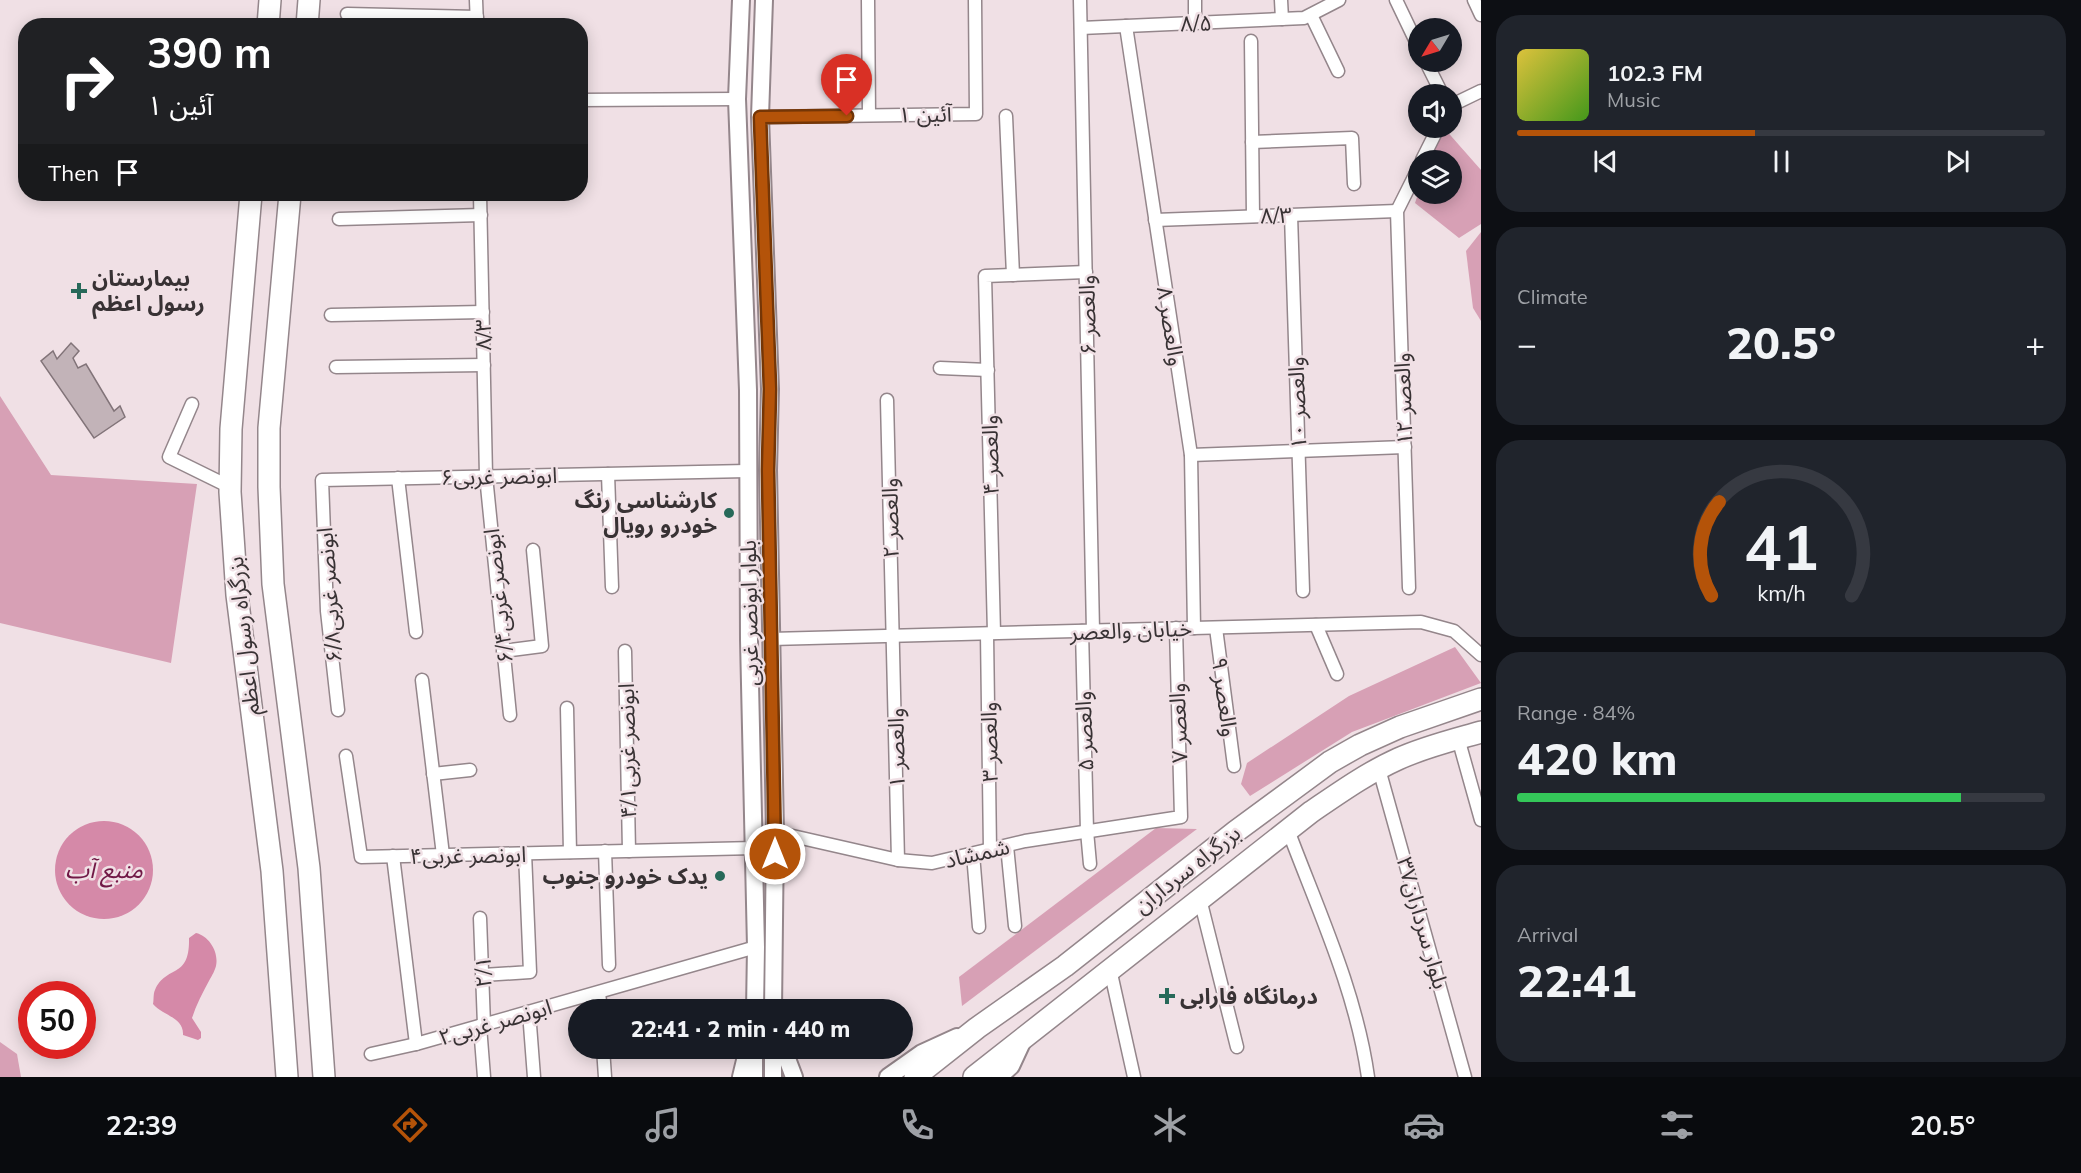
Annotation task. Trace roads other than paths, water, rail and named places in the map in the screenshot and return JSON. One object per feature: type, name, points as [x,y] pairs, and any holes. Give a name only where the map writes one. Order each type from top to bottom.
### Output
[{"type":"highway","points":[[269,18],[270,0]]},
{"type":"highway","points":[[308,18],[309,0]]},
{"type":"highway","name":"بزرگراه رسول اعظم","points":[[250,201],[231,429],[230,487],[237,595],[272,871],[287,1077]]},
{"type":"highway","name":"بزرگراه رسول اعظم","points":[[289,201],[269,428],[268,487],[273,584],[309,868],[324,1077]]},
{"type":"highway","name":"بزرگراه سرداران","points":[[915,1077],[976,1028],[1065,966],[1235,832],[1330,762],[1400,727],[1481,699]]},
{"type":"highway","name":"بزرگراه سرداران","points":[[974,1077],[1288,830],[1346,788],[1379,769],[1431,746],[1481,732]]},
{"type":"main road","name":"بلوار ابونصر غربی","points":[[741,0],[737,99],[747,344],[749,640],[755,848],[754,999]]},
{"type":"main road","name":"بلوار ابونصر غربی","points":[[764,0],[760,117],[770,389],[768,470],[775,832],[773,999]]},
{"type":"main road","points":[[741,207],[763,206]]},
{"type":"main road","points":[[888,1077],[922,1053],[976,1028]]},
{"type":"main road","points":[[1007,1073],[1025,1037]]},
{"type":"main road","points":[[741,1077],[745,1059]]},
{"type":"main road","points":[[754,1059],[754,1077]]},
{"type":"main road","points":[[773,1059],[773,1077]]},
{"type":"main road","points":[[787,1059],[794,1077]]},
{"type":"street","points":[[476,0],[477,18]]},
{"type":"street","points":[[868,0],[869,115]]},
{"type":"street","name":"آئین ۱","points":[[760,117],[976,114],[975,0]]},
{"type":"street","name":"والعصر ۶","points":[[1080,0],[1086,272],[1088,631]]},
{"type":"street","points":[[1195,0],[1195,23]]},
{"type":"street","points":[[1281,0],[1282,19]]},
{"type":"street","points":[[1338,71],[1311,15],[1339,0]]},
{"type":"street","points":[[1395,0],[1408,26]]},
{"type":"street","points":[[1474,0],[1481,15]]},
{"type":"street","points":[[347,14],[421,18]]},
{"type":"street","name":"۸/۵","points":[[1081,28],[1304,18],[1311,15]]},
{"type":"street","name":"والعصر ۸","points":[[1126,26],[1191,455],[1194,628]]},
{"type":"street","points":[[1251,41],[1253,216]]},
{"type":"street","points":[[1462,100],[1481,91]]},
{"type":"street","points":[[588,100],[737,99]]},
{"type":"street","points":[[1006,116],[1013,275],[1086,272]]},
{"type":"street","points":[[1252,142],[1352,138],[1354,184]]},
{"type":"street","points":[[1397,211],[1408,188]]},
{"type":"street","name":"۸/۳","points":[[480,201],[486,476]]},
{"type":"street","name":"۸/۳","points":[[1155,220],[1397,211]]},
{"type":"street","name":"والعصر ۱۲","points":[[1397,211],[1409,588]]},
{"type":"street","points":[[339,219],[481,215]]},
{"type":"street","name":"والعصر ۱۰","points":[[1291,215],[1303,591]]},
{"type":"street","name":"والعصر ۴","points":[[991,634],[985,276],[1013,275]]},
{"type":"street","points":[[331,315],[483,312]]},
{"type":"street","points":[[336,366],[484,365]]},
{"type":"street","points":[[940,368],[988,370]]},
{"type":"street","name":"والعصر ۲","points":[[887,400],[893,636]]},
{"type":"street","points":[[192,404],[169,457],[230,487]]},
{"type":"street","points":[[1191,455],[1405,447]]},
{"type":"street","name":"۶ابونصر غربی","points":[[322,480],[747,471]]},
{"type":"street","points":[[608,474],[612,587]]},
{"type":"street","name":"۶/۴ابونصر غربی","points":[[486,476],[510,715]]},
{"type":"street","points":[[398,478],[416,632]]},
{"type":"street","name":"۶/۸ابونصر غربی","points":[[322,480],[327,611],[338,710]]},
{"type":"street","points":[[503,651],[542,646],[533,550]]},
{"type":"street","name":"خیابان والعصر","points":[[771,639],[1421,622],[1454,631],[1481,655]]},
{"type":"street","points":[[1316,625],[1337,674]]},
{"type":"street","name":"والعصر ۹","points":[[1216,627],[1234,766]]},
{"type":"street","name":"والعصر ۷","points":[[1176,628],[1181,817]]},
{"type":"street","name":"والعصر ۵","points":[[1088,631],[1087,831],[1090,864]]},
{"type":"street","name":"والعصر ۳","points":[[990,850],[991,634]]},
{"type":"street","name":"والعصر ۱","points":[[893,636],[898,860]]},
{"type":"street","name":"۴/۱ابونصر غربی","points":[[625,651],[629,851]]},
{"type":"street","points":[[422,680],[443,855]]},
{"type":"street","points":[[567,708],[570,852]]},
{"type":"street","points":[[1458,738],[1481,819]]},
{"type":"street","name":"۴ابونصر غربی","points":[[346,756],[361,857],[755,848]]},
{"type":"street","name":"بلوار سرداران۳۷","points":[[1379,769],[1465,1077]]},
{"type":"street","points":[[434,774],[470,770]]},
{"type":"street","name":"شمشاد","points":[[775,832],[898,860],[932,863],[1087,831],[1181,817]]},
{"type":"street","points":[[1288,830],[1349,992],[1364,1050],[1368,1077]]},
{"type":"street","points":[[1007,846],[1015,926]]},
{"type":"street","points":[[605,851],[609,965]]},
{"type":"street","points":[[483,975],[530,972],[525,853]]},
{"type":"street","points":[[973,854],[979,927]]},
{"type":"street","points":[[393,856],[416,1044]]},
{"type":"street","points":[[1200,899],[1237,1047]]},
{"type":"street","name":"۲/۱","points":[[480,918],[484,1077]]},
{"type":"street","name":"۲ابونصر غربی","points":[[371,1054],[416,1044],[756,947]]},
{"type":"street","points":[[1110,969],[1134,1077]]},
{"type":"street","points":[[599,993],[600,999]]},
{"type":"street","points":[[530,1012],[534,1077]]},
{"type":"street","points":[[604,1059],[606,1077]]},
{"type":"water","name":"منبع آب","points":[[104,821],[123,825],[138,836],[149,851],[153,870],[149,889],[138,904],[123,915],[104,919],[85,915],[70,904],[59,889],[55,870],[59,851],[70,836],[85,825]]},
{"type":"water","points":[[196,933],[205,937],[212,945],[217,961],[192,1018],[201,1032],[201,1038],[198,1040],[183,1035],[177,1020],[153,1004],[155,990],[160,982],[182,966],[186,960],[189,938]]},
{"type":"place","name":"بیمارستان رسول اعظم","points":[[79,291]]},
{"type":"place","name":"کارشناسی رنگ خودرو رویال","points":[[729,513]]},
{"type":"place","name":"یدک خودرو جنوب","points":[[720,876]]},
{"type":"place","name":"درمانگاه فارابی","points":[[1167,996]]}]
